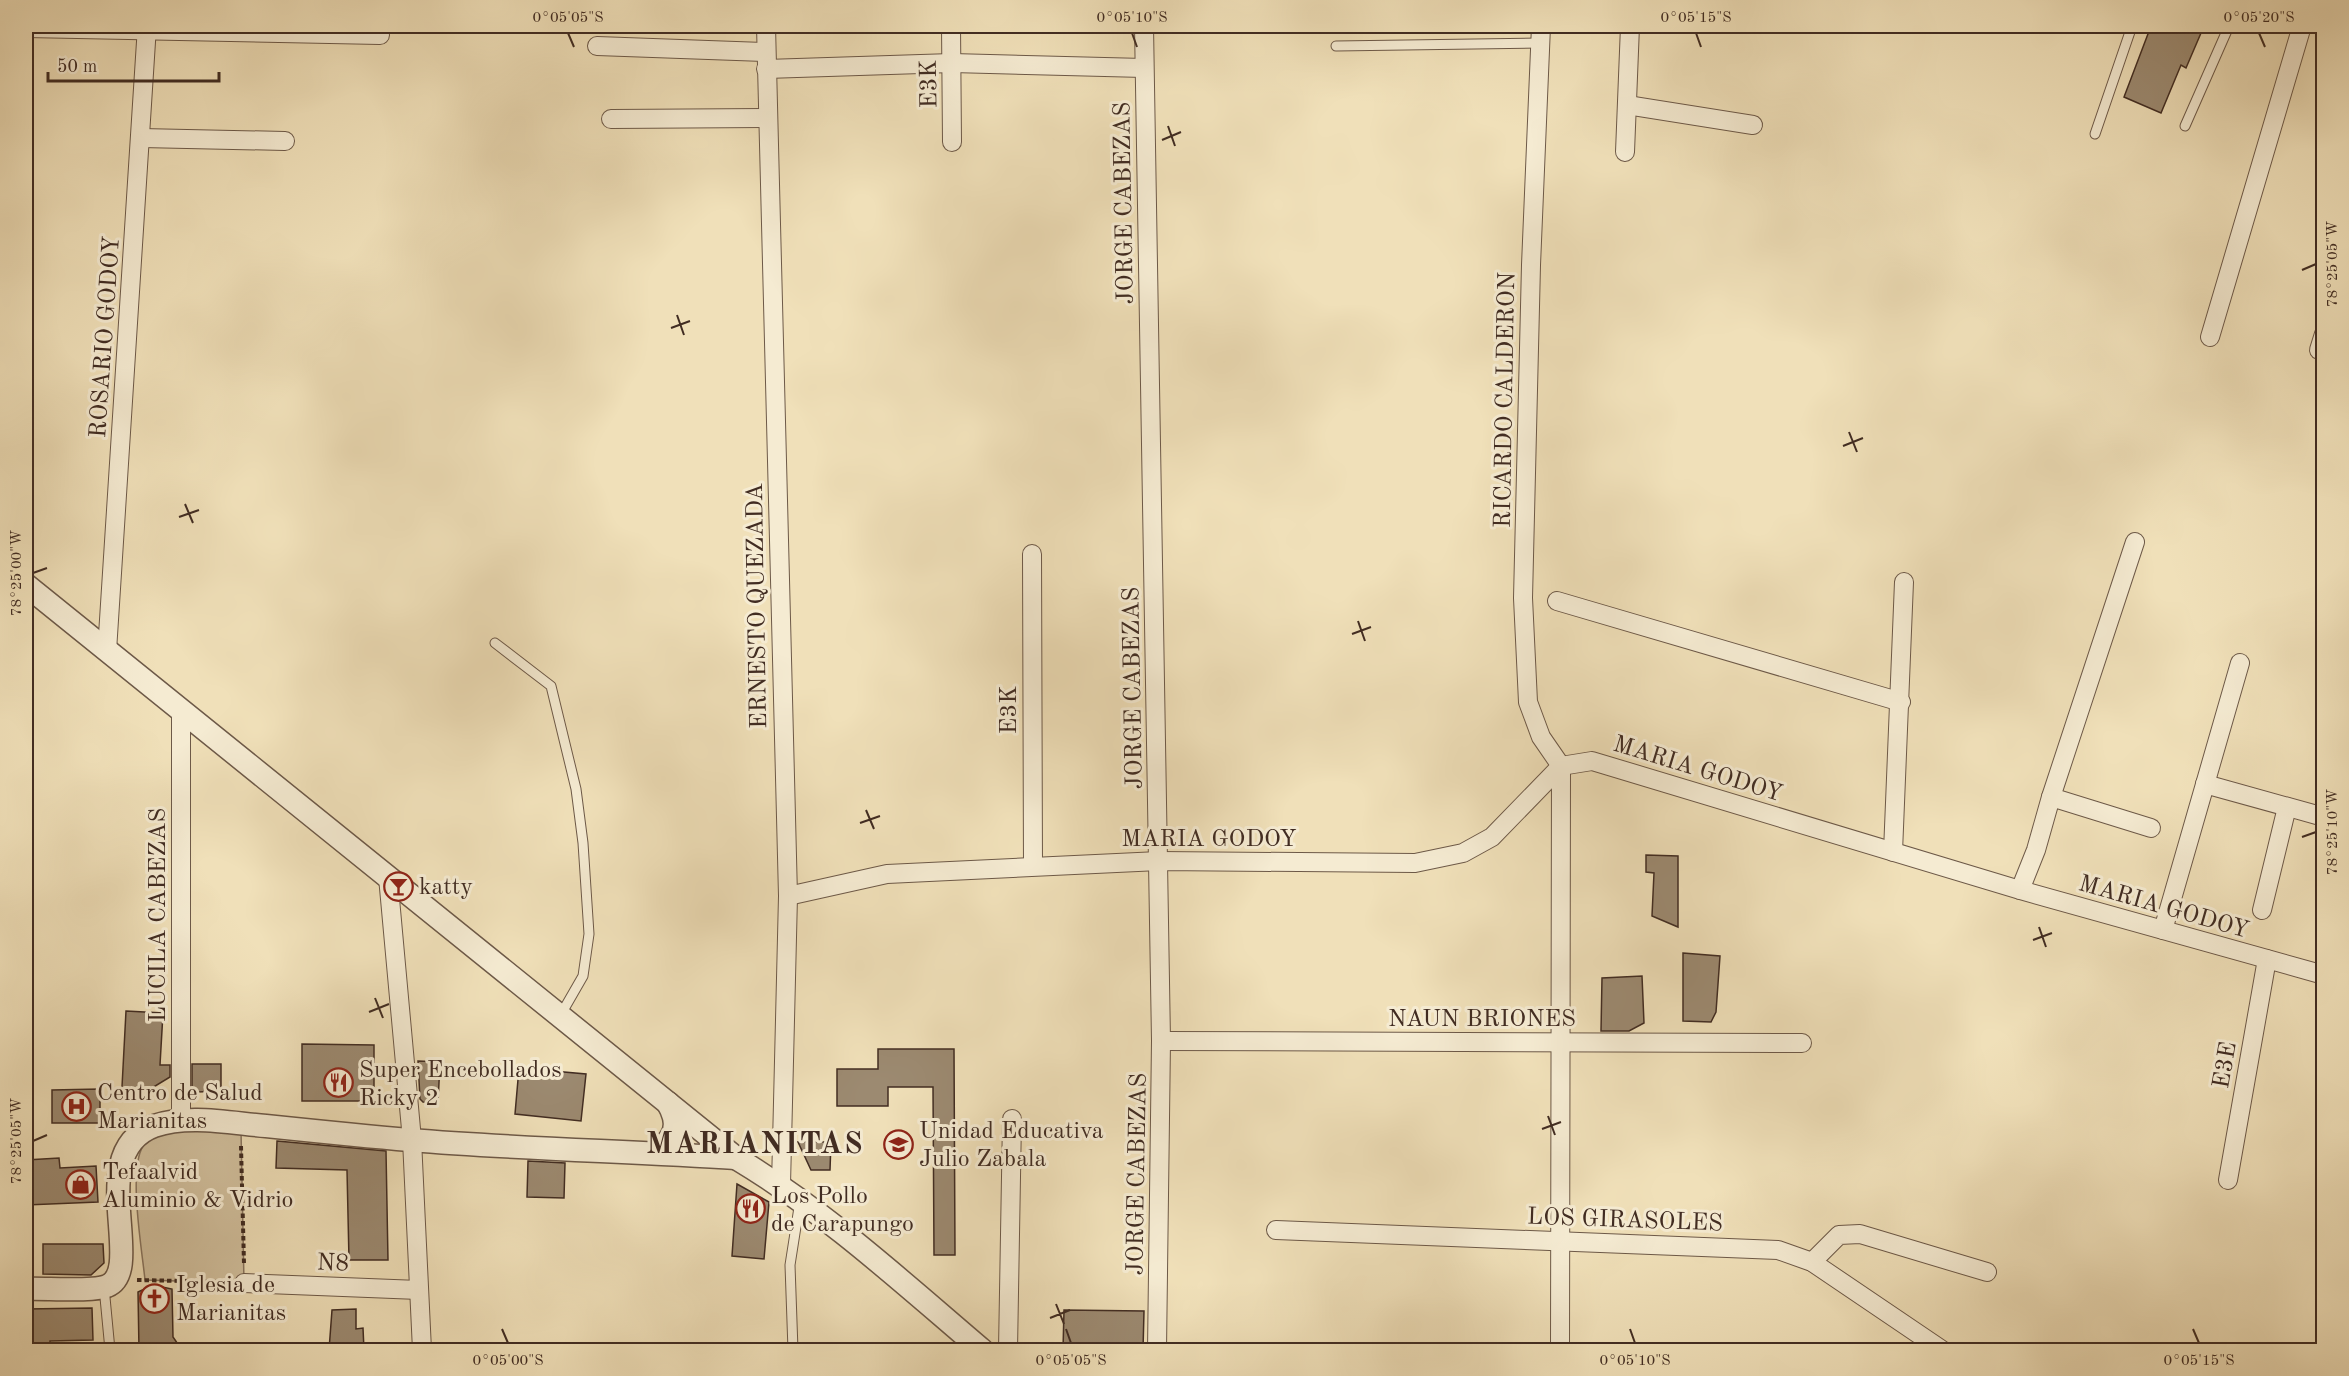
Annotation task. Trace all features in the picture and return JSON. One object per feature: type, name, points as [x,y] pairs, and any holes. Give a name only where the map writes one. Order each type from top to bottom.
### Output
[{"type":"street","name":"ERNESTO QUEZADA","points":[[766,26],[788,896],[781,1185]]},
{"type":"street","name":"E3K","points":[[951,26],[952,142]]},
{"type":"street","name":"JORGE CABEZAS","points":[[1144,26],[1161,1041],[1158,1350]]},
{"type":"street","points":[[1624,152],[1630,26]]},
{"type":"street","points":[[2211,337],[2302,26]]},
{"type":"street","points":[[26,28],[380,35]]},
{"type":"street","name":"ROSARIO GODOY","points":[[107,651],[147,29]]},
{"type":"street","name":"RICARDO CALDERON","points":[[1541,34],[1531,265],[1523,598],[1528,702],[1541,737],[1561,766]]},
{"type":"street","points":[[597,46],[766,60],[1144,68]]},
{"type":"street","points":[[1627,105],[1753,125]]},
{"type":"street","points":[[611,120],[768,118]]},
{"type":"street","points":[[141,138],[285,141]]},
{"type":"street","points":[[2020,890],[2036,850],[2051,797],[2135,542]]},
{"type":"street","name":"E3K","points":[[1032,554],[1033,866]]},
{"type":"street","points":[[1893,852],[1904,582]]},
{"type":"street","points":[[26,585],[736,1158],[801,1198],[837,1226],[982,1350]]},
{"type":"street","points":[[1557,601],[1900,702]]},
{"type":"street","points":[[2163,930],[2240,663]]},
{"type":"street","name":"LUCILA CABEZAS","points":[[181,711],[181,1120]]},
{"type":"street","name":"MARIA GODOY","points":[[788,896],[887,874],[1033,866],[1159,861],[1415,862],[1463,853],[1492,837],[1561,766],[1592,761],[2020,890],[2324,975]]},
{"type":"street","points":[[1560,1350],[1561,766]]},
{"type":"street","points":[[2205,784],[2324,817]]},
{"type":"street","points":[[2051,797],[2151,828]]},
{"type":"street","points":[[2262,910],[2287,807]]},
{"type":"street","points":[[388,877],[412,1140],[422,1350]]},
{"type":"street","name":"E3E","points":[[2228,1180],[2267,959]]},
{"type":"street","name":"NAUN BRIONES","points":[[1161,1041],[1802,1043]]},
{"type":"street","points":[[655,1153],[668,1144],[675,1131],[675,1116],[668,1103]]},
{"type":"street","points":[[1008,1350],[1012,1119]]},
{"type":"street","points":[[26,1289],[109,1283],[121,1268],[118,1197],[120,1168],[127,1146],[132,1139],[151,1127],[181,1120],[412,1140],[736,1158]]},
{"type":"street","name":"LOS GIRASOLES","points":[[1276,1230],[1778,1250],[1812,1262],[1937,1349]]},
{"type":"street","points":[[1812,1262],[1839,1235],[1860,1234],[1987,1272]]},
{"type":"street","name":"N8","points":[[244,1283],[419,1290]]},
{"type":"lane","points":[[2095,134],[2132,26]]},
{"type":"lane","points":[[2185,126],[2229,26]]},
{"type":"lane","points":[[1336,46],[1541,34]]},
{"type":"lane","points":[[495,644],[551,686],[576,789],[583,843],[589,934],[582,976],[560,1016]]},
{"type":"lane","points":[[793,1350],[790,1265],[801,1198]]},
{"type":"lane","points":[[109,1283],[110,1350]]},
{"type":"path","points":[[109,1283],[244,1283],[240,1124]]},
{"type":"shaded area","points":[[169,1126],[241,1130],[244,1283],[145,1280],[136,1191],[139,1157],[145,1143]]},
{"type":"building","points":[[2151,26],[2204,26],[2186,68],[2181,65],[2161,113],[2124,97]]},
{"type":"building","points":[[1646,855],[1678,856],[1678,927],[1652,916],[1654,873],[1646,872]]},
{"type":"building","points":[[1683,953],[1720,956],[1716,1012],[1711,1022],[1683,1021]]},
{"type":"building","points":[[1642,976],[1644,1023],[1629,1031],[1601,1031],[1602,978]]},
{"type":"building","points":[[126,1011],[163,1013],[160,1065],[170,1065],[170,1077],[152,1088],[122,1087]]},
{"type":"building","points":[[302,1044],[374,1045],[374,1094],[366,1101],[302,1101]]},
{"type":"building","points":[[878,1049],[954,1049],[955,1255],[934,1255],[933,1087],[888,1087],[888,1106],[837,1106],[837,1069],[878,1069]]},
{"type":"building","points":[[418,1061],[440,1062],[438,1103],[423,1102],[420,1099]]},
{"type":"building","points":[[192,1064],[221,1064],[221,1091],[197,1092],[192,1088]]},
{"type":"building","points":[[519,1068],[586,1074],[581,1121],[515,1114]]},
{"type":"building","name":"Centro de Salud Marianitas","points":[[100,1089],[100,1123],[52,1123],[52,1090]]},
{"type":"building","points":[[277,1141],[386,1151],[388,1260],[349,1260],[347,1170],[276,1168]]},
{"type":"building","points":[[798,1142],[831,1142],[830,1170],[811,1170]]},
{"type":"building","points":[[59,1158],[60,1168],[96,1166],[98,1202],[26,1205],[26,1160]]},
{"type":"building","points":[[528,1161],[565,1163],[564,1198],[527,1197]]},
{"type":"building","points":[[737,1184],[769,1202],[764,1259],[732,1256]]},
{"type":"building","points":[[43,1244],[103,1244],[104,1263],[91,1275],[43,1274]]},
{"type":"building","points":[[153,1285],[172,1289],[173,1337],[182,1350],[139,1350],[138,1292]]},
{"type":"building","points":[[92,1308],[93,1340],[50,1341],[50,1350],[26,1350],[26,1309]]},
{"type":"building","points":[[356,1309],[356,1329],[363,1328],[364,1350],[329,1350],[332,1310]]},
{"type":"building","points":[[1064,1310],[1144,1311],[1143,1350],[1063,1350]]},
{"type":"place","name":"katty","points":[[398,886]]},
{"type":"place","name":"Super Encebollados Ricky 2","points":[[338,1083]]},
{"type":"place","name":"Centro de Salud Marianitas","points":[[76,1106]]},
{"type":"place","name":"Unidad Educativa Julio Zabala","points":[[898,1144]]},
{"type":"place","name":"Tefaalvid Aluminio & Vidrio","points":[[81,1185]]},
{"type":"place","name":"Los Pollo de Carapungo","points":[[750,1209]]},
{"type":"place","name":"Iglesia de Marianitas","points":[[155,1298]]},
{"type":"district","name":"MARIANITAS","points":[[755,1143]]}]
